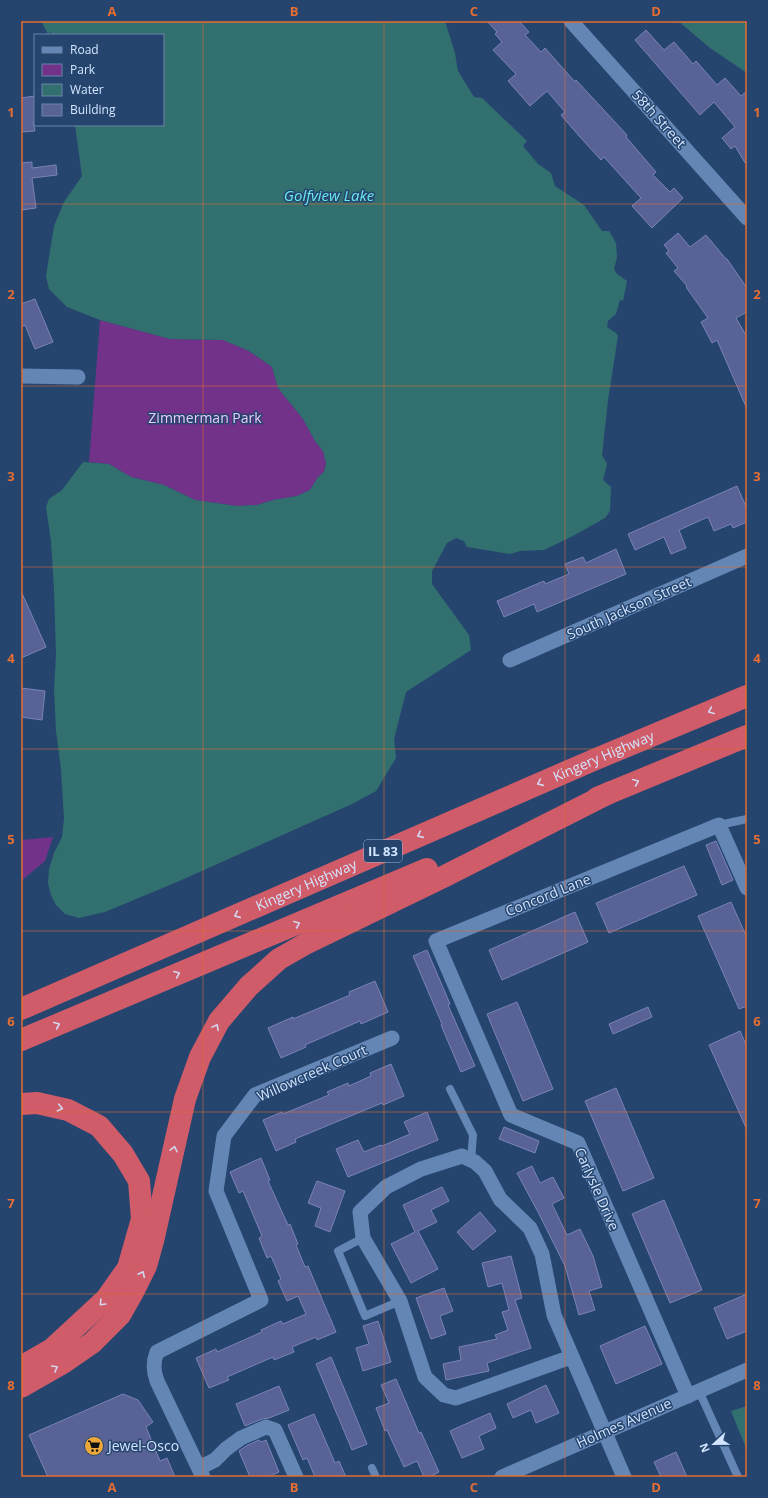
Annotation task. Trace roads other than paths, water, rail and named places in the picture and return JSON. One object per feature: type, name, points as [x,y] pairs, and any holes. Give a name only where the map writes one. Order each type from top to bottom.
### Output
[{"type":"highway","name":"Kingery Highway","points":[[21,1009],[596,759],[747,696]]},
{"type":"highway","name":"IL 83","points":[[21,1040],[747,736]]},
{"type":"highway","points":[[21,1387],[63,1363],[92,1343],[120,1316],[146,1266],[155,1234],[185,1099],[200,1057],[219,1021],[249,986],[280,959],[307,943],[445,876],[611,792]]},
{"type":"highway","points":[[21,1104],[36,1103],[68,1110],[100,1126],[123,1154],[139,1181],[142,1219],[128,1268],[106,1299],[52,1349],[21,1367]]},
{"type":"highway","points":[[21,1357],[52,1349]]},
{"type":"street","name":"58th Street","points":[[571,21],[747,218]]},
{"type":"street","points":[[21,376],[78,377]]},
{"type":"street","name":"South Jackson Street","points":[[510,660],[747,556]]},
{"type":"street","points":[[719,825],[747,888]]},
{"type":"street","name":"Concord Lane","points":[[460,998],[436,941],[719,825]]},
{"type":"street","name":"Carlysle Drive","points":[[460,998],[511,1116],[578,1143],[694,1393]]},
{"type":"street","name":"Willowcreek Court","points":[[201,1472],[154,1372],[154,1359],[157,1352],[261,1300],[216,1191],[224,1136],[255,1095],[392,1038]]},
{"type":"street","points":[[571,1357],[456,1398],[444,1395],[425,1377],[400,1301],[362,1238],[360,1212],[386,1187],[421,1169],[462,1156],[485,1171],[500,1199],[530,1228],[542,1254],[554,1315],[624,1477]]},
{"type":"street","name":"Holmes Avenue","points":[[502,1477],[747,1370]]},
{"type":"street","points":[[201,1472],[226,1449],[241,1438],[266,1427],[276,1430],[296,1477]]},
{"type":"lane","points":[[719,825],[747,820]]},
{"type":"lane","points":[[450,1089],[473,1135],[471,1161]]},
{"type":"lane","points":[[362,1238],[338,1251],[365,1316],[400,1301]]},
{"type":"lane","points":[[694,1393],[738,1477]]},
{"type":"lane","points":[[372,1468],[376,1477]]},
{"type":"water","name":"Golfview Lake","points":[[41,21],[445,21],[455,53],[458,71],[474,97],[482,98],[527,141],[523,146],[538,164],[551,173],[555,186],[584,205],[602,231],[609,231],[616,243],[617,257],[614,269],[617,274],[627,281],[623,301],[620,300],[616,314],[608,321],[607,327],[618,336],[608,400],[602,455],[607,464],[603,480],[611,487],[610,511],[605,518],[544,550],[520,551],[510,554],[467,547],[464,541],[456,538],[447,543],[432,571],[432,584],[469,635],[471,650],[406,692],[394,739],[396,758],[376,791],[352,804],[177,882],[105,912],[79,918],[65,914],[56,905],[51,895],[48,883],[49,869],[54,853],[62,837],[64,819],[54,690],[56,655],[54,590],[51,541],[46,507],[49,499],[62,490],[83,462],[109,464],[131,477],[164,485],[195,500],[237,506],[257,505],[273,500],[297,496],[310,490],[318,477],[324,472],[326,463],[323,451],[315,441],[303,419],[278,388],[272,367],[249,351],[223,340],[170,339],[100,320],[67,307],[49,289],[46,276],[54,226],[64,202],[82,176],[75,126],[164,126],[164,34],[52,34],[51,32],[48,34]]},
{"type":"water","points":[[678,21],[747,21],[747,73],[710,48]]},
{"type":"water","points":[[747,1406],[747,1447],[746,1448],[731,1411]]},
{"type":"place","name":"Jewel-Osco","points":[[94,1446]]},
{"type":"park label","name":"Zimmerman Park","points":[[205,418]]}]
